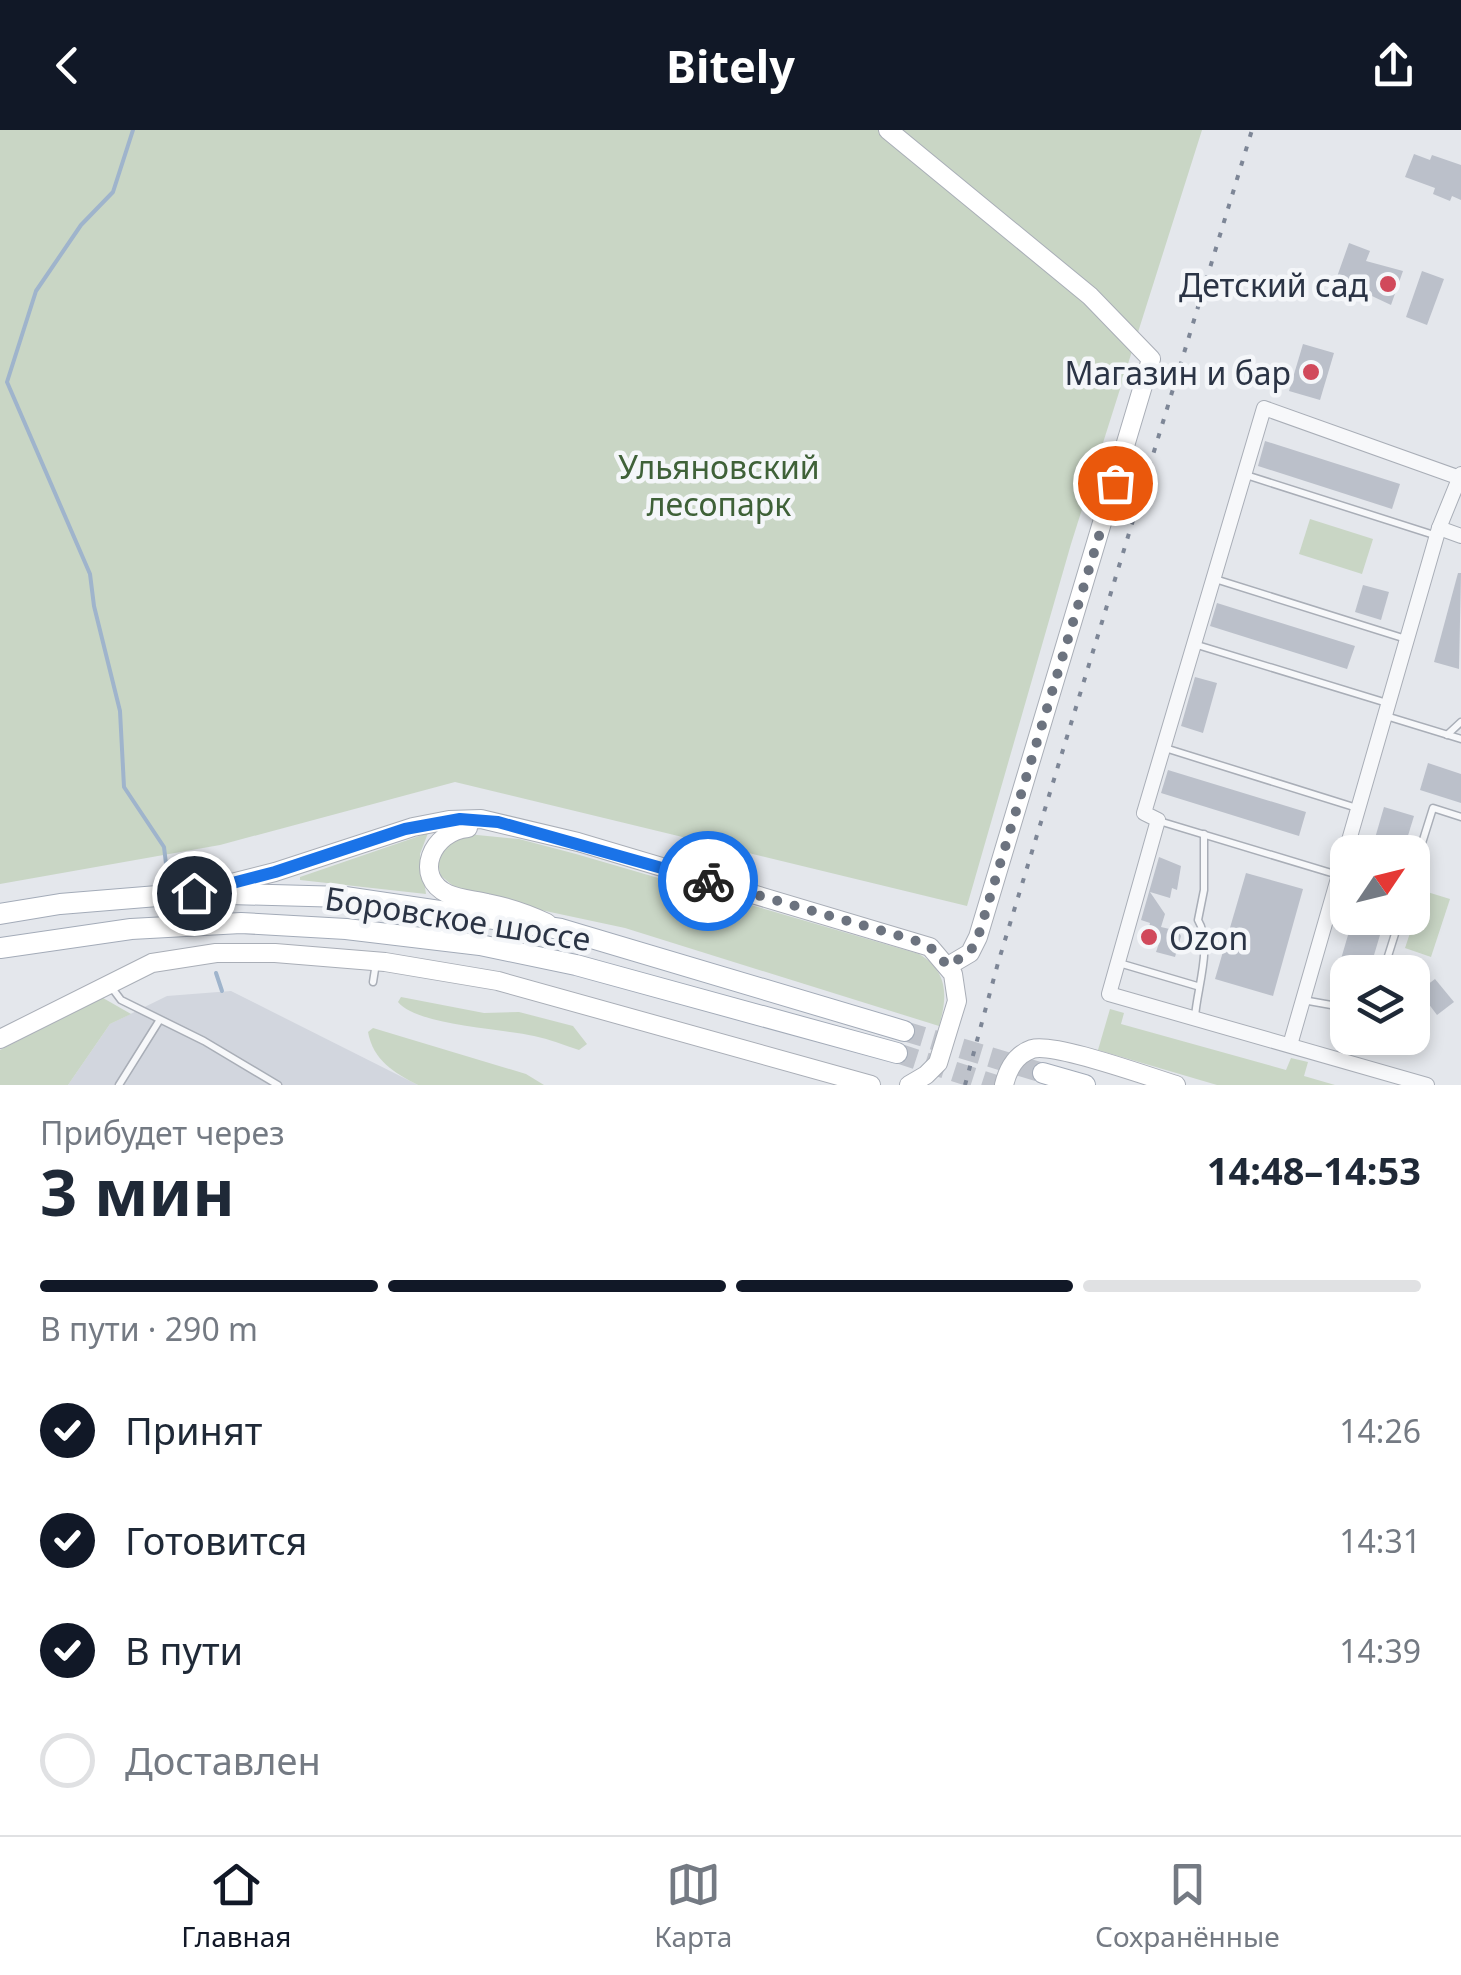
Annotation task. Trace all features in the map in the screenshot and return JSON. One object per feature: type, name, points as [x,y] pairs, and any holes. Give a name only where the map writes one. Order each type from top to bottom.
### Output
[{"type":"main road","name":"Боровское шоссе","points":[[0,914],[60,904],[194,893],[345,897],[561,929],[904,1031]]},
{"type":"main road","name":"Боровское шоссе","points":[[0,948],[94,932],[231,923],[346,929],[442,940],[518,951],[576,965],[897,1053]]},
{"type":"main road","points":[[1043,1073],[1084,1085]]},
{"type":"street","points":[[888,130],[1090,296],[1151,359],[978,937],[970,952],[948,966]]},
{"type":"street","points":[[1350,835],[1438,532],[1460,476],[1264,408],[1144,813],[1158,820],[1109,994],[1427,1085]]},
{"type":"street","points":[[1438,532],[1461,536]]},
{"type":"street","points":[[194,893],[275,872],[432,822],[481,819],[516,826],[930,947],[948,966],[956,984],[957,1001],[942,1055],[933,1069],[910,1085]]},
{"type":"street","points":[[516,826],[459,828],[446,834],[436,843],[430,857],[434,879],[448,894],[526,914],[561,929]]},
{"type":"street","points":[[1290,1045],[1330,903]]},
{"type":"street","points":[[0,1038],[162,960],[216,953],[290,953],[498,980],[847,1082],[871,1085]]},
{"type":"street","points":[[1004,1085],[1018,1057],[1042,1048],[1176,1085]]},
{"type":"lane","points":[[1244,475],[1438,532]]},
{"type":"lane","points":[[1215,579],[1407,640]]},
{"type":"lane","points":[[1194,644],[1461,739]]},
{"type":"lane","points":[[1447,735],[1461,722]]},
{"type":"lane","points":[[1164,748],[1358,808]]},
{"type":"lane","points":[[1425,835],[1433,808],[1461,817]]},
{"type":"lane","points":[[1158,820],[1330,873]]},
{"type":"lane","points":[[1194,1018],[1206,948],[1204,929],[1198,920],[1204,890],[1204,834]]},
{"type":"lane","points":[[374,982],[376,962]]},
{"type":"lane","points":[[1118,963],[1197,986]]},
{"type":"lane","points":[[110,982],[121,1000],[204,1041],[278,1085]]},
{"type":"lane","points":[[1302,1000],[1330,1005]]},
{"type":"lane","points":[[119,1085],[159,1021]]},
{"type":"shaded area","points":[[231,991],[418,1085],[68,1085],[110,1024],[167,996]]},
{"type":"green space","name":"Ульяновский лесопарк","points":[[0,130],[1202,130],[1071,544],[967,906],[455,782],[220,845],[0,884]]},
{"type":"green space","points":[[1310,519],[1373,539],[1362,574],[1299,554]]},
{"type":"green space","points":[[428,833],[420,854],[426,894],[300,880],[300,877]]},
{"type":"green space","points":[[467,834],[519,839],[576,854],[919,954],[936,968],[943,985],[939,1026],[625,928],[462,893],[441,876],[439,860],[447,846]]},
{"type":"green space","points":[[1430,893],[1450,899],[1431,957],[1405,948],[1409,935],[1430,935]]},
{"type":"green space","points":[[401,997],[484,1013],[519,1012],[573,1026],[587,1044],[579,1050],[534,1036],[441,1021],[408,1010],[398,1002]]},
{"type":"green space","points":[[103,998],[131,1014],[110,1024],[68,1085],[0,1085],[0,1050]]},
{"type":"green space","points":[[1110,1009],[1124,1013],[1121,1024],[1286,1070],[1291,1058],[1308,1062],[1304,1076],[1335,1085],[1217,1085],[1098,1050]]},
{"type":"green space","points":[[373,1028],[526,1074],[544,1085],[418,1085],[380,1058],[368,1032]]},
{"type":"building","name":"Детский сад","points":[[1414,154],[1430,160],[1432,155],[1461,165],[1461,200],[1452,196],[1450,201],[1433,194],[1435,188],[1405,177]]},
{"type":"building","points":[[1349,243],[1370,251],[1366,261],[1403,271],[1391,305],[1357,289],[1354,296],[1333,288]]},
{"type":"building","points":[[1422,271],[1444,279],[1427,325],[1406,317]]},
{"type":"building","name":"Магазин и бар","points":[[1303,344],[1334,353],[1320,400],[1289,391]]},
{"type":"building","points":[[1265,441],[1400,484],[1392,509],[1258,466]]},
{"type":"building","points":[[1461,573],[1459,669],[1434,662]]},
{"type":"building","points":[[1363,585],[1389,592],[1381,620],[1355,612]]},
{"type":"building","points":[[1217,603],[1355,646],[1347,669],[1210,626]]},
{"type":"building","points":[[1195,677],[1217,683],[1203,733],[1181,726]]},
{"type":"building","points":[[1428,763],[1461,774],[1461,803],[1420,790]]},
{"type":"building","points":[[1168,770],[1306,812],[1299,836],[1161,793]]},
{"type":"building","points":[[1384,807],[1414,816],[1408,835],[1376,835]]},
{"type":"building","points":[[1159,857],[1181,866],[1177,890],[1172,888],[1170,898],[1150,892],[1165,914],[1161,927],[1178,931],[1181,936],[1175,957],[1156,952],[1159,943],[1146,939],[1150,923],[1141,920]]},
{"type":"building","points":[[1246,873],[1303,889],[1273,996],[1215,979]]},
{"type":"building","points":[[1348,935],[1380,935],[1374,955],[1342,955]]},
{"type":"building","points":[[1435,979],[1454,1002],[1437,1015],[1430,1006],[1430,983]]},
{"type":"waterway","points":[[133,130],[113,192],[81,225],[36,291],[7,382],[90,574],[120,711],[124,787],[164,847],[167,872]]},
{"type":"waterway","points":[[216,973],[222,991]]},
{"type":"tunnel","points":[[904,1031],[1043,1073]]},
{"type":"tunnel","points":[[897,1053],[996,1085]]},
{"type":"railway","points":[[965,1085],[998,963],[1252,130]]},
{"type":"way so far","points":[[708,881],[914,940],[930,947],[948,966],[970,952],[998,874],[1115,483]]},
{"type":"place","name":"Детский сад","points":[[1388,284]]},
{"type":"place","name":"Магазин и бар","points":[[1311,372]]},
{"type":"place","name":"Ozon","points":[[1149,937]]},
{"type":"route","points":[[194,893],[308,862],[405,829],[460,819],[498,822],[578,842],[708,881]]}]
